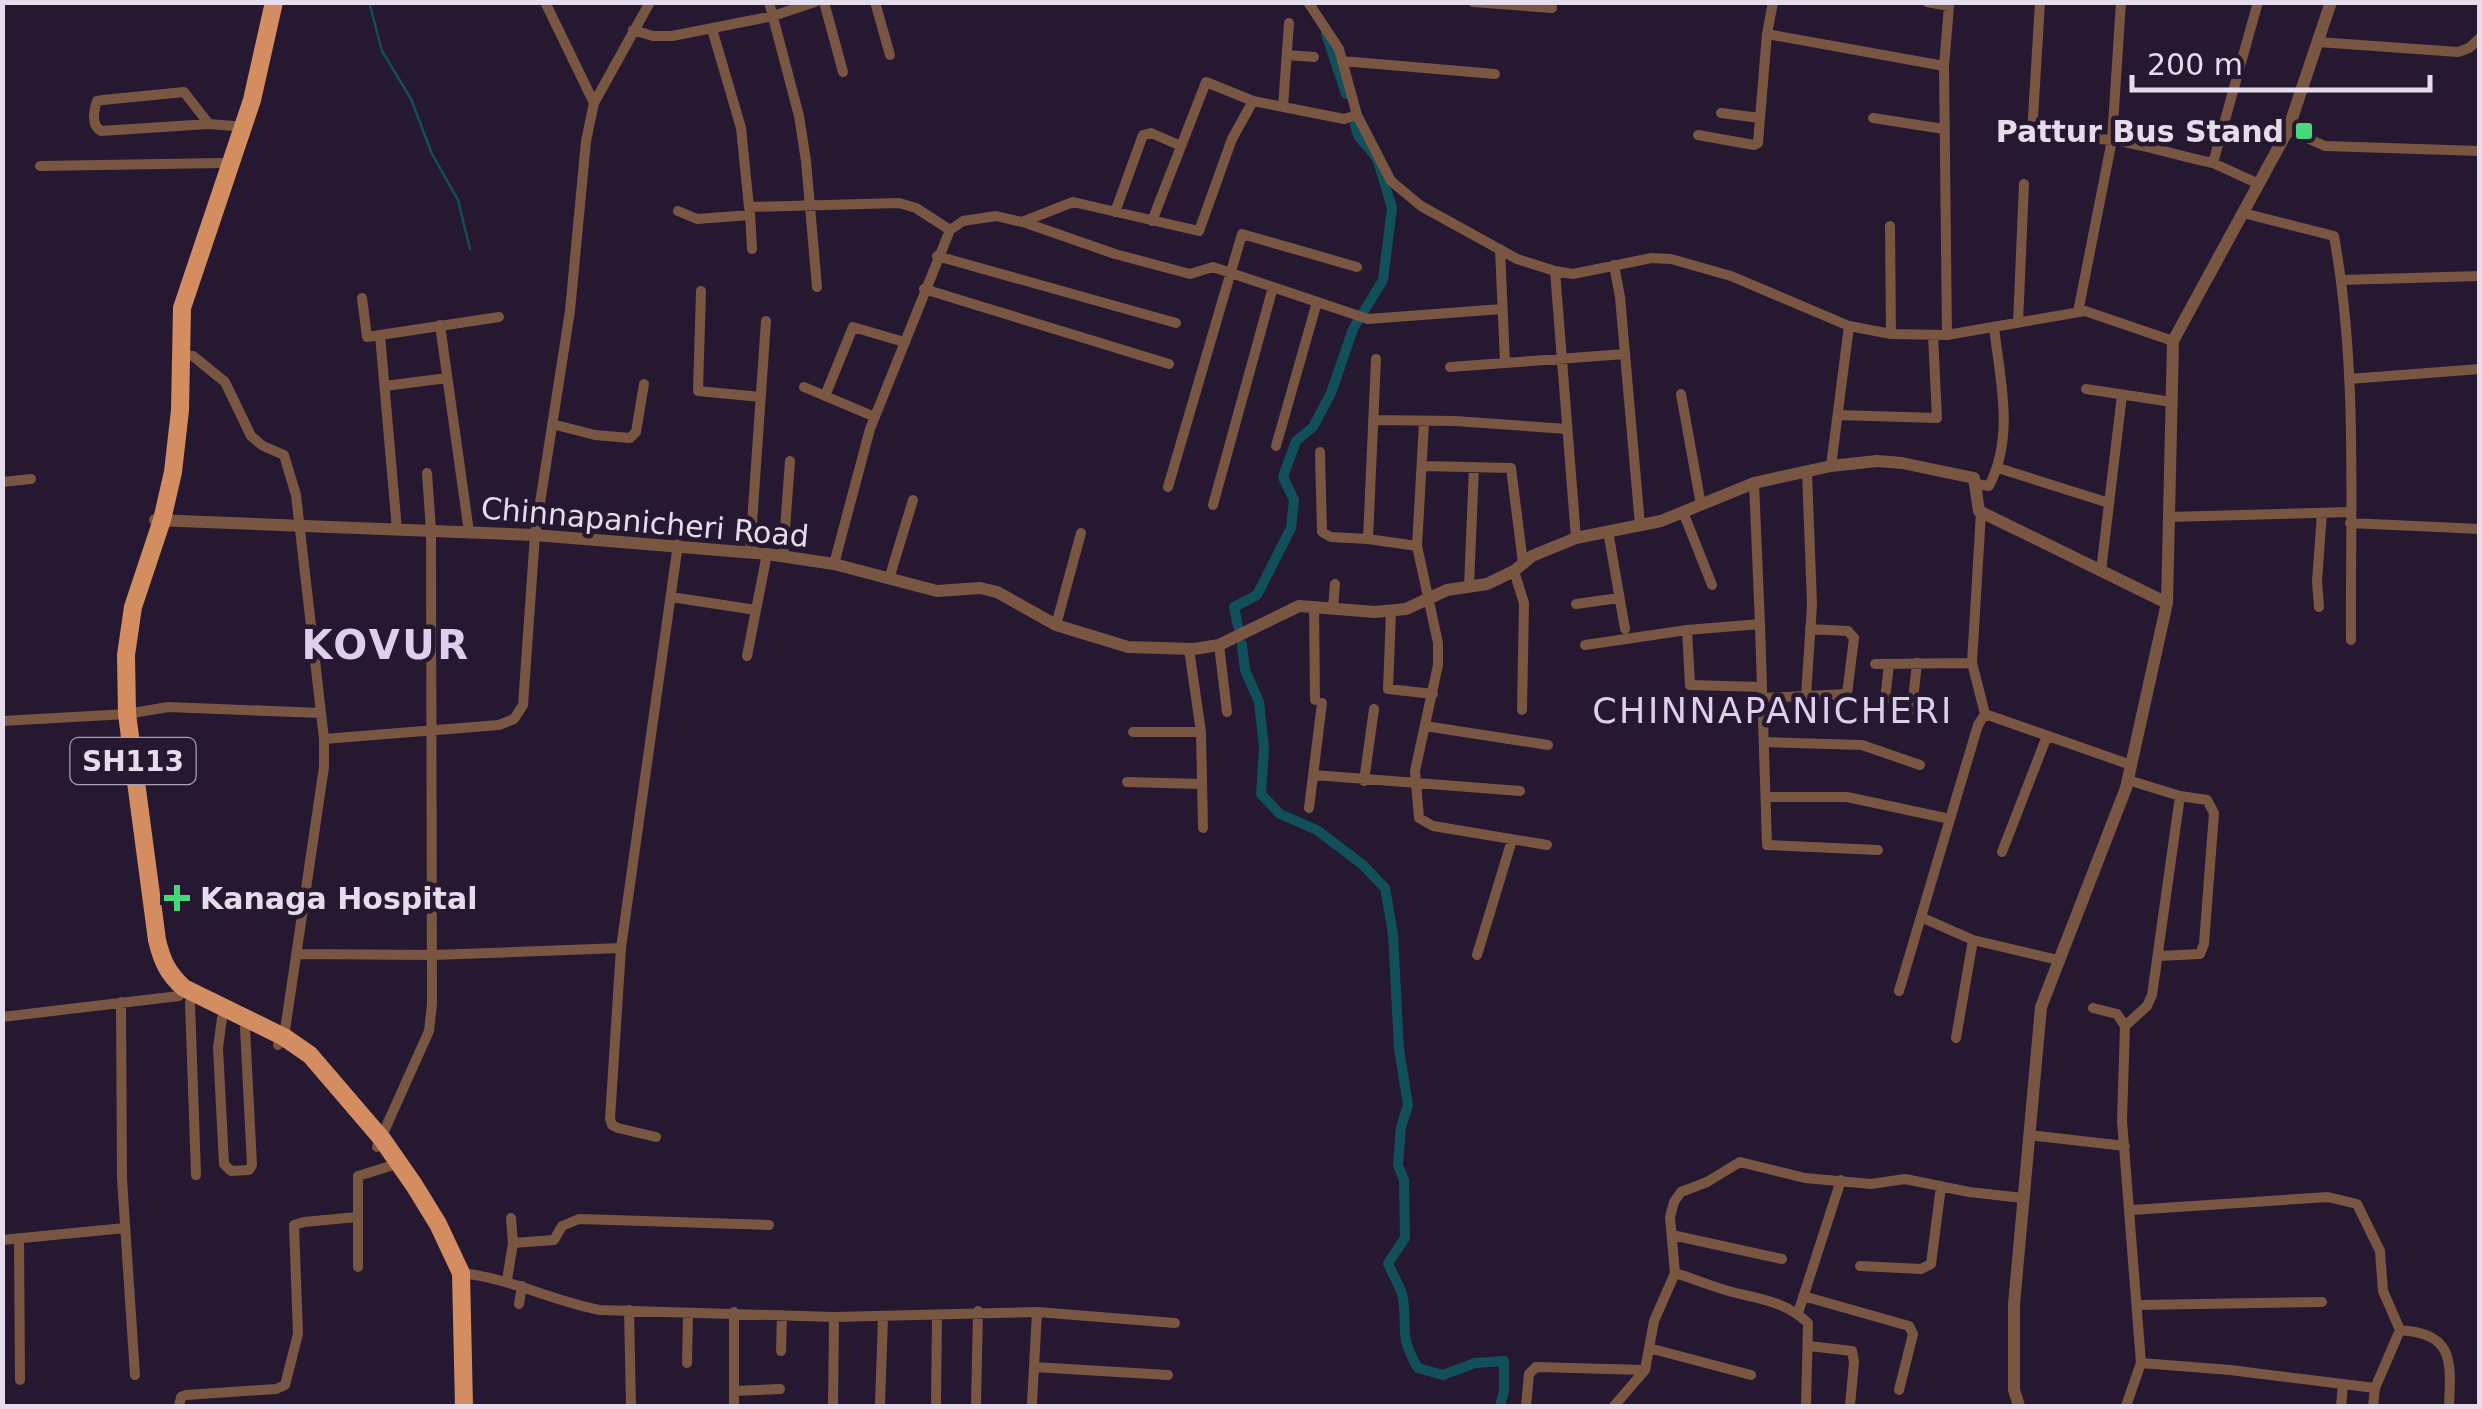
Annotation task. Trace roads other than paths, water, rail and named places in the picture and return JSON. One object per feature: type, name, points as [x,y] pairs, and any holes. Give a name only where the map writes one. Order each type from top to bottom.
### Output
[{"type":"main road","name":"SH113","points":[[158,520],[171,409],[174,298],[244,98],[265,2]]},
{"type":"main road","name":"SH113","points":[[274,2],[252,100],[182,308],[180,410],[172,472],[134,607],[122,714],[154,967],[164,982],[185,999],[281,1041]]},
{"type":"main road","name":"SH113","points":[[122,714],[156,940],[163,963],[170,976],[184,988],[324,1069],[438,1224],[461,1272],[464,1406]]},
{"type":"main road","name":"SH113","points":[[379,1143],[431,1228],[451,1270],[453,1406]]},
{"type":"street","points":[[545,2],[594,103]]},
{"type":"street","points":[[324,739],[499,725],[514,719],[523,705],[535,535],[570,311],[586,141],[594,103],[650,2]]},
{"type":"street","points":[[769,2],[798,116],[817,287]]},
{"type":"street","points":[[633,30],[663,38],[773,16],[815,2]]},
{"type":"street","points":[[824,2],[843,72]]},
{"type":"street","points":[[875,2],[890,55]]},
{"type":"street","points":[[1308,2],[1338,49],[1356,115],[1391,181],[1421,206],[1518,260],[1573,274],[1671,258],[1731,276],[1848,326],[1891,334],[1947,335],[2085,311],[2173,341]]},
{"type":"street","points":[[1473,2],[1552,8]]},
{"type":"street","points":[[1698,135],[1758,143],[1772,2]]},
{"type":"street","points":[[1927,2],[1949,4],[1944,66],[1947,335]]},
{"type":"street","points":[[2040,2],[2032,134],[2148,145],[2165,153],[2213,163],[2259,184]]},
{"type":"street","points":[[2078,312],[2112,140],[2120,2]]},
{"type":"street","points":[[2213,163],[2258,2]]},
{"type":"street","points":[[2018,1406],[2014,1390],[2014,1304],[2041,1007],[2128,780],[2167,603],[2173,341],[2288,130],[2331,2]]},
{"type":"street","points":[[1283,107],[1289,24]]},
{"type":"street","points":[[712,29],[740,128],[752,248]]},
{"type":"street","points":[[1768,34],[1944,66]]},
{"type":"street","points":[[2318,42],[2458,52],[2480,38]]},
{"type":"street","points":[[1287,54],[1314,57]]},
{"type":"street","points":[[1342,61],[1495,74]]},
{"type":"street","points":[[1152,220],[1206,82],[1253,101],[1344,119],[1356,115]]},
{"type":"street","points":[[209,124],[184,92],[102,100],[97,101],[95,108],[95,124],[100,131],[234,126]]},
{"type":"street","points":[[1022,222],[1073,202],[1198,231],[1232,139],[1253,101]]},
{"type":"street","points":[[1721,113],[1760,118]]},
{"type":"street","points":[[1873,118],[1944,129]]},
{"type":"street","points":[[2288,130],[2325,146],[2480,151]]},
{"type":"street","points":[[1115,212],[1144,135],[1151,133],[1181,146]]},
{"type":"street","points":[[40,166],[221,163]]},
{"type":"street","points":[[2018,322],[2024,184]]},
{"type":"street","points":[[678,211],[697,220],[810,206],[909,204],[950,230]]},
{"type":"street","points":[[2243,213],[2334,236],[2342,280],[2349,378],[2351,640]]},
{"type":"street","points":[[834,564],[875,417],[937,256],[950,230],[963,221],[996,216],[1022,222],[1190,274],[1213,267],[1368,319],[1502,309]]},
{"type":"street","points":[[1890,226],[1891,334]]},
{"type":"street","points":[[1168,487],[1242,234],[1357,267]]},
{"type":"street","points":[[1500,249],[1505,363]]},
{"type":"street","points":[[937,256],[1176,323]]},
{"type":"street","points":[[1614,265],[1640,525]]},
{"type":"street","points":[[1556,271],[1576,538]]},
{"type":"street","points":[[2342,280],[2480,276]]},
{"type":"street","points":[[1213,505],[1273,287]]},
{"type":"street","points":[[924,289],[1169,364]]},
{"type":"street","points":[[700,291],[698,391],[761,397]]},
{"type":"street","points":[[362,298],[367,337],[500,317]]},
{"type":"street","points":[[1276,446],[1318,302]]},
{"type":"street","points":[[750,552],[766,321]]},
{"type":"street","points":[[440,325],[468,532]]},
{"type":"street","points":[[825,396],[854,326],[904,342]]},
{"type":"street","points":[[1832,466],[1848,326]]},
{"type":"street","points":[[1899,991],[1978,725],[1985,714],[1972,663],[1981,512],[1975,484],[1989,486],[1998,468],[2005,423],[1994,327]]},
{"type":"street","points":[[380,335],[397,530]]},
{"type":"street","points":[[1838,415],[1937,418],[1933,335]]},
{"type":"street","points":[[1450,367],[1625,354]]},
{"type":"street","points":[[179,355],[193,356],[225,382],[252,436],[263,446],[284,454],[301,528],[324,767],[298,954],[281,1041]]},
{"type":"street","points":[[1368,539],[1376,358]]},
{"type":"street","points":[[2349,378],[2480,369]]},
{"type":"street","points":[[385,386],[447,378]]},
{"type":"street","points":[[552,424],[595,435],[630,438],[636,432],[644,384]]},
{"type":"street","points":[[804,387],[875,417]]},
{"type":"street","points":[[2086,389],[2172,402]]},
{"type":"street","points":[[1681,394],[1701,505]]},
{"type":"street","points":[[2101,571],[2122,395]]},
{"type":"street","points":[[1373,420],[1568,429]]},
{"type":"street","points":[[1424,423],[1417,546],[1438,643],[1416,783],[1416,806],[1426,822],[1547,845]]},
{"type":"street","points":[[1320,452],[1322,532],[1331,537],[1417,546]]},
{"type":"street","points":[[783,556],[790,461]]},
{"type":"street","name":"Chinnapanicheri Road","points":[[158,520],[535,535],[767,554],[834,564],[937,591],[980,588],[998,592],[1056,625],[1128,647],[1190,649],[1219,645],[1299,606],[1390,612],[1447,590],[1487,584],[1532,556],[1576,538],[1640,525],[1754,484],[1832,466],[1902,462],[1974,478],[1975,484]]},
{"type":"street","points":[[1422,466],[1506,466],[1514,472],[1524,603],[1522,710]]},
{"type":"street","points":[[1469,586],[1474,466]]},
{"type":"street","points":[[1998,468],[2109,502]]},
{"type":"street","points":[[379,1143],[429,1032],[433,730],[427,472]]},
{"type":"street","points":[[1806,696],[1812,605],[1807,472]]},
{"type":"street","points":[[2,482],[31,478]]},
{"type":"street","points":[[1754,484],[1766,840],[1769,847],[1878,850]]},
{"type":"street","points":[[889,579],[913,500]]},
{"type":"street","points":[[1684,512],[1712,586]]},
{"type":"street","points":[[1981,512],[2167,603]]},
{"type":"street","points":[[2169,517],[2322,513],[2480,530]]},
{"type":"street","points":[[2319,607],[2322,513]]},
{"type":"street","points":[[1056,625],[1080,532]]},
{"type":"street","points":[[1608,532],[1625,629]]},
{"type":"street","points":[[656,1137],[612,1125],[610,1119],[622,948],[678,544]]},
{"type":"street","points":[[747,656],[767,554]]},
{"type":"street","points":[[1333,608],[1334,584]]},
{"type":"street","points":[[671,597],[756,610]]},
{"type":"street","points":[[1576,604],[1620,598]]},
{"type":"street","points":[[1308,808],[1318,702],[1314,606]]},
{"type":"street","points":[[1390,612],[1388,689],[1432,694]]},
{"type":"street","points":[[1585,645],[1760,624]]},
{"type":"street","points":[[1687,630],[1690,685],[1806,696],[1847,694],[1854,638],[1848,631],[1810,630]]},
{"type":"street","points":[[1219,645],[1227,712]]},
{"type":"street","points":[[1190,649],[1201,732],[1203,828]]},
{"type":"street","points":[[1875,664],[1972,663]]},
{"type":"street","points":[[1885,700],[1889,664]]},
{"type":"street","points":[[1912,709],[1917,664]]},
{"type":"street","points":[[2,721],[205,706],[321,714]]},
{"type":"street","points":[[1364,781],[1374,709]]},
{"type":"street","points":[[1985,714],[2131,765]]},
{"type":"street","points":[[1425,726],[1548,745]]},
{"type":"street","points":[[1133,732],[1201,732]]},
{"type":"street","points":[[2002,852],[2047,736]]},
{"type":"street","points":[[1764,742],[1862,745],[1920,766]]},
{"type":"street","points":[[1314,775],[1520,791]]},
{"type":"street","points":[[2128,780],[2207,800],[2214,813],[2204,944],[2200,954],[2158,956]]},
{"type":"street","points":[[1127,782],[1202,784]]},
{"type":"street","points":[[2125,1026],[2147,1006],[2158,956],[2180,796]]},
{"type":"street","points":[[1766,797],[1847,797],[1950,819]]},
{"type":"street","points":[[1477,955],[1512,840]]},
{"type":"street","points":[[1923,918],[1973,940],[2058,960]]},
{"type":"street","points":[[1956,1038],[1973,940]]},
{"type":"street","points":[[298,954],[433,955],[622,948]]},
{"type":"street","points":[[2,1017],[121,1002],[185,999],[196,1175]]},
{"type":"street","points":[[121,1002],[125,1228],[135,1375]]},
{"type":"street","points":[[2093,1008],[2117,1014],[2125,1026],[2122,1120],[2132,1210],[2140,1363],[2126,1406]]},
{"type":"street","points":[[222,1018],[219,1081],[224,1164],[231,1171],[249,1170],[252,1165],[245,1028]]},
{"type":"street","points":[[2029,1135],[2125,1146]]},
{"type":"street","points":[[1614,1406],[1645,1370],[1654,1321],[1675,1272],[1670,1216],[1681,1192],[1740,1162],[1805,1178],[1871,1184],[1905,1179],[2024,1198]]},
{"type":"street","points":[[358,1267],[358,1176],[390,1166]]},
{"type":"street","points":[[1798,1313],[1841,1180]]},
{"type":"street","points":[[1860,1266],[1921,1268],[1930,1264],[1941,1186]]},
{"type":"street","points":[[2132,1210],[2328,1196],[2357,1204],[2380,1251],[2383,1291],[2400,1330],[2375,1388],[2372,1406]]},
{"type":"street","points":[[179,1406],[181,1397],[186,1396],[286,1385],[298,1334],[294,1226],[357,1218]]},
{"type":"street","points":[[507,1280],[513,1242],[511,1218]]},
{"type":"street","points":[[513,1242],[554,1240],[562,1226],[579,1220],[769,1224]]},
{"type":"street","points":[[2,1240],[125,1228]]},
{"type":"street","points":[[1672,1235],[1782,1259]]},
{"type":"street","points":[[19,1238],[20,1380]]},
{"type":"street","points":[[461,1272],[507,1280],[570,1304],[629,1310],[834,1317],[1036,1312],[1175,1323]]},
{"type":"street","points":[[1675,1272],[1736,1293],[1764,1297],[1798,1313],[1808,1323],[1806,1406]]},
{"type":"street","points":[[519,1304],[522,1286]]},
{"type":"street","points":[[1803,1296],[1910,1326],[1913,1334],[1899,1390]]},
{"type":"street","points":[[2138,1305],[2322,1302]]},
{"type":"street","points":[[629,1310],[631,1406]]},
{"type":"street","points":[[976,1404],[978,1311]]},
{"type":"street","points":[[734,1312],[734,1406]]},
{"type":"street","points":[[1032,1403],[1036,1312]]},
{"type":"street","points":[[687,1362],[688,1314]]},
{"type":"street","points":[[781,1351],[782,1314]]},
{"type":"street","points":[[936,1404],[938,1315]]},
{"type":"street","points":[[833,1406],[834,1317]]},
{"type":"street","points":[[880,1406],[884,1317]]},
{"type":"street","points":[[2400,1330],[2431,1334],[2440,1341],[2450,1378],[2449,1406]]},
{"type":"street","points":[[1810,1346],[1852,1351],[1850,1406]]},
{"type":"street","points":[[1648,1348],[1751,1374]]},
{"type":"street","points":[[2140,1363],[2375,1388]]},
{"type":"street","points":[[1034,1367],[1168,1375]]},
{"type":"street","points":[[1526,1406],[1529,1374],[1536,1367],[1645,1370]]},
{"type":"street","points":[[2340,1406],[2344,1385]]},
{"type":"street","points":[[734,1390],[780,1389]]},
{"type":"waterway","points":[[369,2],[382,51],[411,99],[432,154],[458,200],[470,249]]},
{"type":"waterway","points":[[1326,34],[1346,94]]},
{"type":"waterway","points":[[1238,626],[1234,607],[1257,595],[1291,528],[1294,500],[1283,477],[1296,441],[1313,427],[1331,393],[1353,329],[1383,280],[1392,208],[1377,158],[1358,136],[1355,125]]},
{"type":"waterway","points":[[1242,645],[1245,670],[1259,702],[1264,748],[1261,794],[1280,814],[1317,830],[1363,865],[1385,888],[1393,934],[1399,1049],[1408,1105],[1401,1127],[1398,1165],[1404,1180],[1405,1238],[1388,1263],[1402,1294],[1408,1347],[1418,1368],[1443,1375],[1475,1363],[1504,1361],[1500,1406]]},
{"type":"place","name":"Pattur Bus Stand","points":[[2304,131]]},
{"type":"place","name":"Kanaga Hospital","points":[[177,898]]},
{"type":"district","name":"KOVUR","points":[[386,645]]},
{"type":"district","name":"CHINNAPANICHERI","points":[[1773,711]]}]
